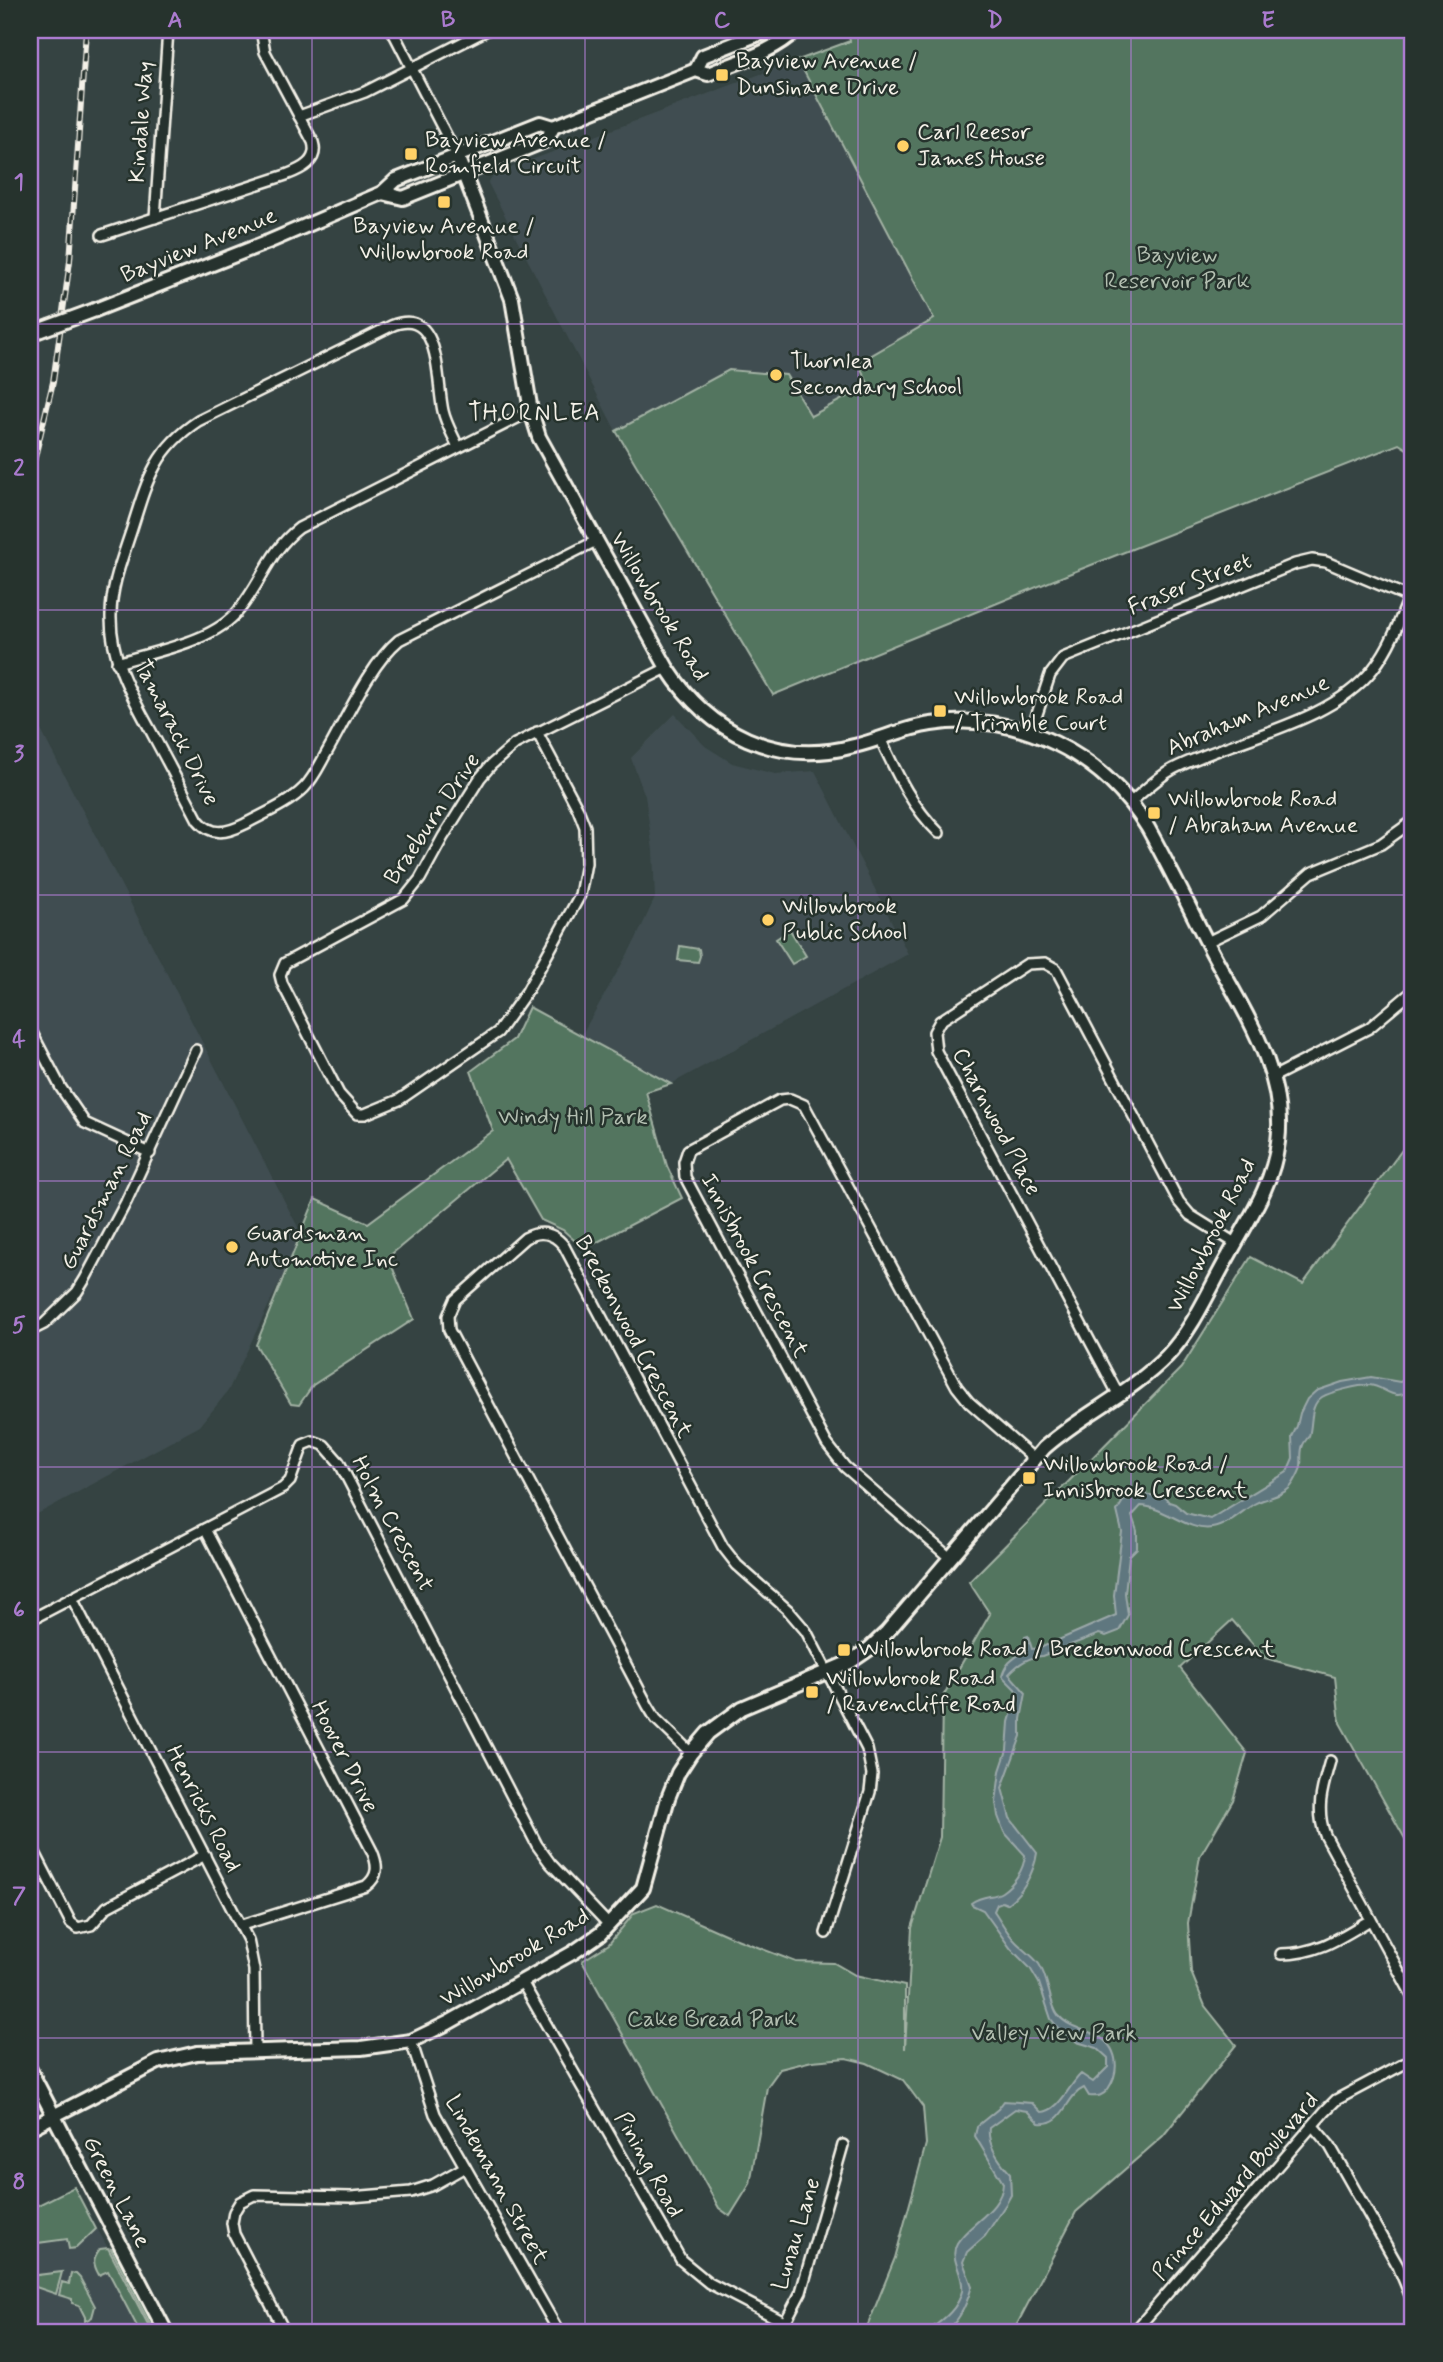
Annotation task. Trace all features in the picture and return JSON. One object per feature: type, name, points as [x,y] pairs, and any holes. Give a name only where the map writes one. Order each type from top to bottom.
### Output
[{"type":"street","name":"Kindale Way","points":[[155,218],[168,30]]},
{"type":"street","name":"Kindale Way","points":[[102,235],[286,175],[313,158],[315,150],[265,52],[261,30]]},
{"type":"street","points":[[392,30],[457,156]]},
{"type":"street","points":[[299,116],[365,92],[487,30]]},
{"type":"street","name":"Bayview Avenue","points":[[696,70],[703,56],[769,30]]},
{"type":"street","name":"Bayview Avenue","points":[[30,334],[268,242],[382,193],[396,180],[540,123],[553,127],[696,70],[708,74],[786,40],[796,30]]},
{"type":"street","name":"Bayview Avenue","points":[[382,193],[403,198],[547,140],[553,127]]},
{"type":"street","name":"Willowbrook Road","points":[[30,2128],[158,2062],[197,2053],[361,2048],[411,2041],[582,1947],[609,1925],[643,1888],[668,1798],[678,1773],[708,1733],[742,1708],[828,1673],[860,1656],[878,1640],[1034,1459],[1062,1433],[1154,1368],[1178,1343],[1269,1182],[1276,1156],[1279,1115],[1273,1077],[1261,1045],[1155,840],[1130,802],[1111,780],[1063,746],[1031,732],[997,724],[962,721],[928,724],[853,747],[814,752],[760,745],[733,733],[704,713],[686,695],[667,668],[545,449],[531,411],[512,299],[457,156]]},
{"type":"street","name":"Tamarack Drive","points":[[458,447],[444,413],[431,339],[423,327],[409,322],[391,326],[198,421],[164,450],[147,481],[112,599],[111,631],[117,663],[125,683],[198,820],[208,830],[228,832],[285,802],[304,788],[380,661],[399,640],[596,541]]},
{"type":"street","points":[[117,663],[202,636],[220,627],[240,609],[277,549],[299,527],[531,411]]},
{"type":"street","name":"Fraser Street","points":[[1031,732],[1050,675],[1063,658],[1295,564],[1312,560],[1326,562],[1411,592]]},
{"type":"street","name":"Abraham Avenue","points":[[1130,802],[1174,768],[1315,712],[1347,695],[1381,659],[1411,592]]},
{"type":"street","name":"Braeburn Drive","points":[[537,732],[578,808],[585,827],[586,863],[580,895],[522,998],[498,1032],[398,1100],[365,1114],[357,1114],[339,1094],[282,983],[281,970],[285,963],[293,956],[404,899],[420,878],[480,778],[515,744],[537,732],[667,668]]},
{"type":"street","points":[[880,738],[908,796],[939,833]]},
{"type":"street","points":[[1208,942],[1264,914],[1311,873],[1381,844],[1413,821]]},
{"type":"street","name":"Charnwood Place","points":[[1118,1394],[936,1051],[934,1031],[940,1021],[1022,967],[1039,962],[1051,965],[1060,974],[1179,1202],[1190,1215],[1235,1243]]},
{"type":"street","points":[[1273,1077],[1369,1028],[1413,991]]},
{"type":"street","points":[[30,1029],[61,1088],[85,1123],[149,1153]]},
{"type":"street","name":"Guardsman Road","points":[[30,1331],[44,1324],[77,1292],[100,1255],[196,1050]]},
{"type":"street","name":"Innisbrook Crescent","points":[[950,1558],[845,1467],[833,1453],[685,1177],[684,1162],[688,1150],[780,1100],[790,1099],[804,1105],[957,1387],[969,1402],[1034,1459]]},
{"type":"street","name":"Breckonwood Crescent","points":[[691,1753],[656,1719],[648,1706],[449,1330],[448,1316],[455,1300],[529,1235],[547,1233],[564,1246],[723,1547],[737,1566],[801,1624],[867,1749],[872,1780],[869,1798],[826,1933]]},
{"type":"street","name":"Holm Crescent","points":[[30,1620],[283,1488],[290,1481],[303,1445],[313,1441],[324,1445],[339,1462],[537,1845],[550,1863],[609,1925]]},
{"type":"street","name":"Hoover Drive","points":[[205,1529],[376,1865],[375,1877],[366,1886],[242,1925]]},
{"type":"street","name":"Henricks Road","points":[[72,1598],[242,1925],[254,1970],[255,2050]]},
{"type":"street","points":[[1330,1761],[1321,1794],[1322,1827],[1413,1997]]},
{"type":"street","points":[[30,1843],[71,1923],[78,1928],[91,1925],[107,1907],[205,1855]]},
{"type":"street","points":[[1281,1954],[1299,1954],[1315,1950],[1370,1920]]},
{"type":"street","name":"Pining Road","points":[[522,1982],[681,2260],[709,2283],[786,2323]]},
{"type":"street","name":"Lindemann Street","points":[[411,2041],[435,2114],[559,2332]]},
{"type":"street","name":"Prince Edward Boulevard","points":[[1134,2332],[1336,2100],[1413,2059]]},
{"type":"street","name":"Green Lane","points":[[30,2070],[166,2332]]},
{"type":"street","points":[[1313,2126],[1330,2146],[1398,2266],[1413,2302]]},
{"type":"street","name":"Lunau Lane","points":[[780,2332],[801,2292],[843,2145]]},
{"type":"street","points":[[285,2332],[234,2234],[232,2217],[240,2202],[259,2194],[351,2197],[411,2192],[433,2185],[465,2166]]},
{"type":"shaded area","name":"Thornlea Secondary School","points":[[798,60],[934,319],[773,695],[616,431],[488,183],[494,174]]},
{"type":"shaded area","points":[[30,709],[302,1235],[228,1391],[200,1426],[30,1518]]},
{"type":"shaded area","name":"Willowbrook Public School","points":[[675,714],[705,746],[732,763],[775,774],[815,771],[908,954],[671,1084],[582,1034],[635,941],[655,898],[653,850],[645,796],[631,758]]},
{"type":"shaded area","points":[[74,2187],[151,2332],[30,2332],[30,2209]]},
{"type":"green space","name":"Bayview Reservoir Park","points":[[856,30],[1413,30],[1413,380],[1402,394],[1413,421],[1413,453],[1399,444],[1071,573],[773,695],[616,431],[729,370],[786,375],[811,416],[869,385],[858,363],[934,319],[798,60],[850,41],[848,33]]},
{"type":"green space","points":[[790,930],[806,956],[792,964],[776,939]]},
{"type":"green space","points":[[680,946],[699,949],[698,962],[678,960]]},
{"type":"green space","name":"Windy Hill Park","points":[[529,1007],[671,1084],[646,1092],[667,1166],[682,1198],[584,1249],[563,1230],[541,1220],[506,1159],[388,1257],[414,1319],[313,1385],[299,1405],[291,1404],[256,1345],[315,1199],[368,1223],[493,1131],[471,1071],[514,1039]]},
{"type":"green space","name":"Valley View Park","points":[[1413,1135],[1413,1853],[1340,1723],[1335,1677],[1265,1658],[1232,1620],[1180,1668],[1247,1753],[1233,1800],[1200,1856],[1188,1923],[1191,1972],[1205,2006],[1236,2045],[1163,2136],[1076,2212],[1013,2332],[865,2332],[895,2258],[926,2144],[923,2107],[903,2080],[867,2063],[846,2058],[812,2061],[780,2069],[767,2087],[750,2184],[730,2216],[719,2208],[582,1961],[609,1944],[634,1913],[657,1904],[796,1962],[834,1963],[855,1975],[905,1986],[905,2049],[912,1928],[940,1837],[942,1698],[990,1614],[969,1582],[1181,1368],[1251,1257],[1303,1284]]},
{"type":"green space","points":[[74,2187],[96,2229],[76,2248],[69,2249],[67,2239],[30,2244],[30,2209]]},
{"type":"green space","points":[[108,2248],[152,2332],[140,2332],[108,2271],[99,2275],[95,2265],[96,2256],[100,2249]]},
{"type":"green space","points":[[111,2249],[117,2251],[159,2332],[154,2332]]},
{"type":"green space","points":[[62,2272],[56,2294],[30,2285],[30,2276]]},
{"type":"green space","points":[[71,2273],[80,2278],[95,2306],[92,2317],[85,2321],[79,2305],[72,2303],[72,2299],[59,2295],[62,2282],[69,2284]]},
{"type":"water","points":[[1413,1358],[1413,1388],[1406,1393],[1395,1395],[1375,1386],[1365,1385],[1331,1393],[1318,1400],[1313,1410],[1309,1436],[1302,1448],[1300,1469],[1285,1492],[1254,1504],[1228,1522],[1212,1528],[1194,1526],[1159,1510],[1141,1506],[1132,1516],[1137,1531],[1137,1548],[1129,1556],[1125,1593],[1128,1615],[1119,1631],[1106,1636],[1099,1634],[1028,1659],[1009,1674],[1026,1693],[1021,1736],[1002,1788],[1010,1818],[1037,1853],[1023,1888],[1007,1904],[997,1904],[994,1911],[1013,1938],[1039,1964],[1058,2015],[1109,2045],[1116,2066],[1112,2082],[1104,2093],[1089,2096],[1084,2088],[1073,2097],[1060,2115],[1048,2123],[1039,2123],[1027,2111],[1015,2109],[989,2128],[992,2146],[1010,2173],[1011,2195],[985,2236],[967,2252],[963,2262],[972,2286],[958,2317],[944,2331],[927,2332],[948,2314],[960,2298],[962,2285],[954,2255],[957,2243],[991,2209],[1001,2193],[1003,2183],[975,2136],[977,2126],[1004,2101],[1032,2103],[1041,2112],[1048,2111],[1059,2103],[1081,2074],[1093,2082],[1108,2067],[1108,2058],[1097,2048],[1077,2042],[1059,2029],[1051,2019],[1039,1983],[1030,1968],[1011,1949],[983,1910],[971,1903],[999,1894],[1007,1888],[1018,1875],[1025,1855],[1004,1832],[996,1802],[1000,1771],[1007,1750],[1009,1722],[1018,1692],[1002,1676],[1004,1670],[1026,1648],[1025,1637],[1028,1636],[1032,1649],[1040,1648],[1116,1615],[1114,1595],[1122,1532],[1117,1511],[1123,1501],[1142,1494],[1165,1497],[1186,1513],[1210,1519],[1287,1472],[1293,1458],[1292,1437],[1300,1413],[1307,1399],[1316,1391],[1342,1382],[1371,1377],[1400,1382],[1406,1379]]},
{"type":"railway","points":[[30,478],[53,382],[70,261],[86,30]]},
{"type":"place","name":"Bayview Avenue / Dunsinane Drive","points":[[722,75]]},
{"type":"place","name":"Carl Reesor James House","points":[[903,146]]},
{"type":"place","name":"Bayview Avenue / Romfield Circuit","points":[[411,154]]},
{"type":"place","name":"Bayview Avenue / Willowbrook Road","points":[[444,202]]},
{"type":"place","name":"Thornlea Secondary School","points":[[776,375]]},
{"type":"place","name":"Willowbrook Road / Trimble Court","points":[[940,711]]},
{"type":"place","name":"Willowbrook Road / Abraham Avenue","points":[[1154,813]]},
{"type":"place","name":"Willowbrook Public School","points":[[768,920]]},
{"type":"place","name":"Guardsman Automotive Inc","points":[[232,1247]]},
{"type":"place","name":"Willowbrook Road / Innisbrook Crescent","points":[[1029,1478]]},
{"type":"place","name":"Willowbrook Road / Breckonwood Crescent","points":[[844,1650]]},
{"type":"place","name":"Willowbrook Road / Ravencliffe Road","points":[[812,1692]]},
{"type":"district","name":"THORNLEA","points":[[535,413]]},
{"type":"park label","name":"Cake Bread Park","points":[[712,2020]]}]
